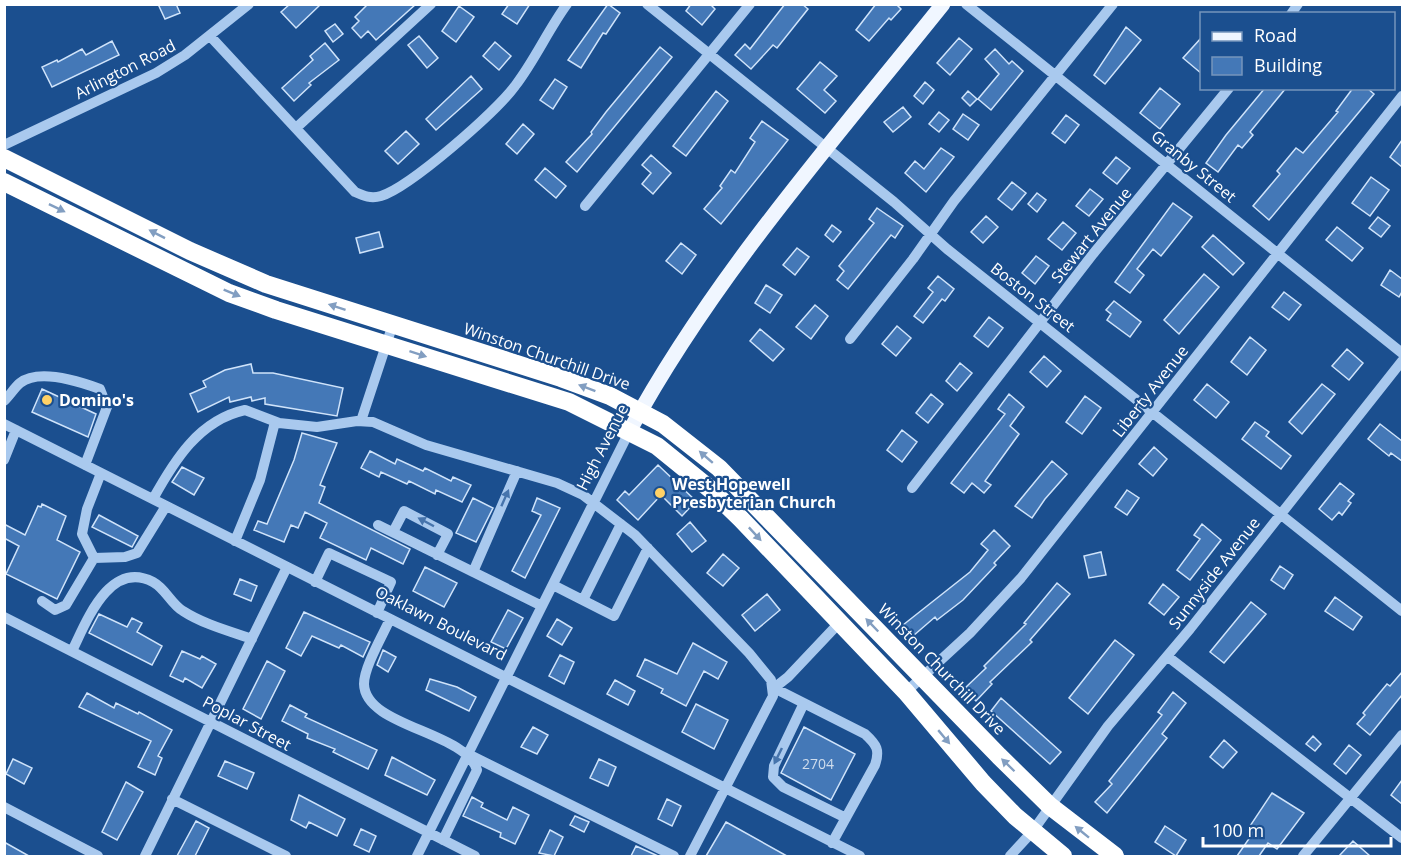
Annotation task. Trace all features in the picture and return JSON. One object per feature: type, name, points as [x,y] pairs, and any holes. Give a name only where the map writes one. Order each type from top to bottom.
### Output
[{"type":"highway","name":"Winston Churchill Drive","points":[[4,158],[224,267],[266,284],[561,378],[641,410],[697,449],[718,468],[1050,806],[1115,856]]},
{"type":"highway","points":[[4,182],[229,293],[276,310],[569,402],[630,430],[657,446],[710,489],[906,692],[982,783],[1032,832],[1063,856]]},
{"type":"main road","name":"High Avenue","points":[[630,430],[736,267],[943,4]]},
{"type":"street","name":"Arlington Road","points":[[4,145],[156,73],[210,36],[249,4]]},
{"type":"street","points":[[296,128],[431,4]]},
{"type":"street","points":[[210,36],[355,192],[363,196],[381,196],[397,189],[436,159],[515,86],[567,4]]},
{"type":"street","name":"Boston Street","points":[[647,4],[828,148],[1040,323],[1402,611]]},
{"type":"street","points":[[585,206],[750,4]]},
{"type":"street","name":"Granby Street","points":[[966,4],[1402,353]]},
{"type":"street","points":[[850,339],[930,233],[1113,4]]},
{"type":"street","name":"Stewart Avenue","points":[[912,488],[1040,323],[1227,90]]},
{"type":"street","name":"Liberty Avenue","points":[[906,692],[1021,579],[1402,98]]},
{"type":"street","points":[[361,421],[393,324]]},
{"type":"street","name":"Sunnyside Avenue","points":[[1050,806],[1108,726],[1167,656],[1402,361]]},
{"type":"street","points":[[4,401],[22,381],[46,376],[77,381],[100,389],[107,407],[86,465]]},
{"type":"street","points":[[153,500],[177,458],[209,427],[245,410],[275,422],[316,427],[361,421],[384,426],[426,445],[557,483],[594,503],[648,548],[749,653],[771,680],[774,688],[773,696],[690,856]]},
{"type":"street","points":[[235,541],[260,480],[275,422]]},
{"type":"street","name":"Oaklawn Boulevard","points":[[4,424],[860,856]]},
{"type":"street","points":[[4,460],[16,430]]},
{"type":"street","name":"High Avenue","points":[[417,856],[630,430]]},
{"type":"street","points":[[472,572],[517,471]]},
{"type":"street","points":[[94,558],[82,534],[87,509],[101,473]]},
{"type":"street","points":[[94,558],[124,557],[137,553],[151,534],[166,506]]},
{"type":"street","points":[[393,532],[404,511],[448,534],[437,555]]},
{"type":"street","points":[[583,600],[621,524]]},
{"type":"street","points":[[378,525],[542,606]]},
{"type":"street","points":[[553,585],[614,616],[648,548]]},
{"type":"street","points":[[315,582],[329,553],[391,582],[377,613]]},
{"type":"street","points":[[42,601],[55,610],[66,605],[94,558]]},
{"type":"street","points":[[145,856],[287,567]]},
{"type":"street","points":[[72,651],[100,596],[110,587],[137,578],[154,583],[182,611],[252,639]]},
{"type":"street","name":"Poplar Street","points":[[4,617],[475,856]]},
{"type":"street","points":[[390,619],[365,679],[367,695],[383,711],[674,856]]},
{"type":"street","points":[[774,688],[840,622]]},
{"type":"street","points":[[1167,656],[1402,838]]},
{"type":"street","points":[[774,688],[865,734],[876,744],[879,753],[875,765],[832,843]]},
{"type":"street","points":[[804,703],[774,766],[773,777],[783,787],[846,818]]},
{"type":"street","points":[[1303,856],[1402,735]]},
{"type":"street","points":[[443,840],[477,770],[469,754]]},
{"type":"street","points":[[172,799],[286,856]]},
{"type":"street","points":[[1010,856],[1032,832],[1050,806]]},
{"type":"street","points":[[4,807],[98,856]]},
{"type":"building","points":[[158,4],[176,4],[180,13],[165,19]]},
{"type":"building","points":[[290,4],[321,4],[296,28],[281,12]]},
{"type":"building","points":[[368,4],[416,4],[376,40],[368,31],[361,38],[352,28],[359,21],[355,17]]},
{"type":"building","points":[[509,4],[530,4],[517,24],[502,14]]},
{"type":"building","points":[[608,4],[620,13],[606,34],[603,33],[581,68],[568,60]]},
{"type":"building","points":[[691,4],[710,4],[715,9],[702,25],[686,11]]},
{"type":"building","points":[[785,4],[802,4],[808,9],[777,48],[773,45],[751,69],[735,55],[745,44],[750,49]]},
{"type":"building","points":[[876,4],[896,4],[901,9],[891,20],[889,18],[869,41],[856,30]]},
{"type":"building","points":[[459,6],[474,17],[456,42],[442,31]]},
{"type":"building","points":[[335,24],[343,34],[333,42],[325,31]]},
{"type":"building","points":[[1126,27],[1141,40],[1105,84],[1094,75]]},
{"type":"building","points":[[419,36],[438,58],[427,68],[408,45]]},
{"type":"building","points":[[959,38],[972,49],[950,75],[937,63]]},
{"type":"building","points":[[1200,39],[1200,72],[1183,58]]},
{"type":"building","points":[[112,41],[119,55],[52,87],[42,67],[57,60],[58,62],[82,49],[86,55]]},
{"type":"building","points":[[495,42],[511,56],[499,70],[483,56]]},
{"type":"building","points":[[325,43],[339,60],[309,83],[311,85],[294,101],[282,88],[313,60],[310,56]]},
{"type":"building","points":[[660,47],[672,57],[577,172],[566,162],[592,134],[591,132],[606,112]]},
{"type":"building","points":[[995,49],[1009,64],[1012,61],[1023,71],[991,110],[978,99],[999,74],[985,59]]},
{"type":"building","points":[[820,62],[837,76],[824,90],[836,101],[825,113],[797,89]]},
{"type":"building","points":[[471,76],[482,89],[436,130],[426,119]]},
{"type":"building","points":[[555,79],[567,87],[553,109],[540,100]]},
{"type":"building","points":[[925,82],[934,90],[923,104],[914,96]]},
{"type":"building","points":[[1160,88],[1180,104],[1160,129],[1140,113]]},
{"type":"building","points":[[1263,90],[1284,90],[1250,132],[1253,135],[1242,148],[1238,145],[1218,172],[1206,163]]},
{"type":"building","points":[[1352,90],[1369,90],[1374,94],[1269,220],[1253,206],[1280,174],[1277,171],[1296,148],[1303,153],[1338,112],[1336,111]]},
{"type":"building","points":[[716,91],[728,101],[686,156],[673,146]]},
{"type":"building","points":[[968,91],[977,99],[970,106],[962,98]]},
{"type":"building","points":[[903,107],[911,117],[893,132],[884,122]]},
{"type":"building","points":[[939,112],[949,120],[939,132],[929,124]]},
{"type":"building","points":[[963,114],[979,125],[968,140],[953,129]]},
{"type":"building","points":[[1066,115],[1079,125],[1065,143],[1052,133]]},
{"type":"building","points":[[762,121],[788,140],[721,224],[704,209],[722,188],[720,186],[731,170],[735,173],[755,142],[750,138]]},
{"type":"building","points":[[523,124],[534,134],[517,154],[506,144]]},
{"type":"building","points":[[406,131],[419,144],[398,164],[385,151]]},
{"type":"building","points":[[1402,140],[1402,167],[1390,157]]},
{"type":"building","points":[[941,148],[954,157],[926,192],[905,173],[915,161],[924,169]]},
{"type":"building","points":[[651,155],[671,173],[653,194],[642,184],[651,173],[642,165]]},
{"type":"building","points":[[1116,157],[1130,168],[1117,184],[1103,173]]},
{"type":"building","points":[[545,168],[566,186],[556,198],[535,180]]},
{"type":"building","points":[[1371,177],[1389,190],[1370,216],[1352,203]]},
{"type":"building","points":[[1012,182],[1026,193],[1012,210],[998,199]]},
{"type":"building","points":[[1090,189],[1103,199],[1089,216],[1076,206]]},
{"type":"building","points":[[1037,193],[1046,200],[1037,212],[1028,204]]},
{"type":"building","points":[[1173,203],[1192,217],[1161,256],[1153,249],[1137,269],[1144,275],[1130,293],[1115,282]]},
{"type":"building","points":[[877,208],[903,226],[895,238],[891,235],[848,289],[837,280],[844,271],[839,266],[874,223],[869,219]]},
{"type":"building","points":[[986,216],[998,227],[983,243],[971,232]]},
{"type":"building","points":[[1378,217],[1390,226],[1381,237],[1369,228]]},
{"type":"building","points":[[1063,222],[1076,233],[1062,250],[1048,239]]},
{"type":"building","points":[[832,225],[841,232],[833,242],[825,235]]},
{"type":"building","points":[[1337,227],[1363,248],[1352,261],[1326,240]]},
{"type":"building","points":[[379,232],[383,247],[360,253],[356,238]]},
{"type":"building","points":[[1213,235],[1244,263],[1233,275],[1202,247]]},
{"type":"building","points":[[681,243],[696,255],[682,274],[666,261]]},
{"type":"building","points":[[797,248],[809,257],[795,275],[783,265]]},
{"type":"building","points":[[1036,256],[1049,266],[1035,284],[1022,273]]},
{"type":"building","points":[[1390,270],[1402,279],[1402,292],[1399,297],[1381,285]]},
{"type":"building","points":[[1204,274],[1219,287],[1179,334],[1164,320]]},
{"type":"building","points":[[938,276],[954,289],[945,301],[942,299],[923,323],[914,316],[933,292],[928,288]]},
{"type":"building","points":[[766,285],[782,295],[770,313],[755,303]]},
{"type":"building","points":[[1284,292],[1301,305],[1289,320],[1272,307]]},
{"type":"building","points":[[1114,301],[1141,322],[1130,337],[1107,320],[1111,314],[1106,310]]},
{"type":"building","points":[[815,305],[828,316],[811,339],[796,327]]},
{"type":"building","points":[[989,317],[1003,328],[988,347],[974,336]]},
{"type":"building","points":[[897,326],[911,338],[896,356],[882,344]]},
{"type":"building","points":[[760,329],[784,349],[773,361],[750,341]]},
{"type":"building","points":[[1250,337],[1266,350],[1247,375],[1231,362]]},
{"type":"building","points":[[1347,349],[1363,363],[1349,380],[1332,366]]},
{"type":"building","points":[[1044,356],[1061,371],[1047,387],[1030,372]]},
{"type":"building","points":[[960,363],[972,373],[957,391],[946,381]]},
{"type":"building","points":[[251,364],[253,373],[273,373],[343,388],[337,416],[265,404],[265,398],[252,401],[251,397],[230,402],[229,397],[198,412],[190,394],[206,387],[203,381],[225,370]]},
{"type":"building","points":[[1207,384],[1229,402],[1216,418],[1194,400]]},
{"type":"building","points":[[1322,384],[1335,394],[1302,434],[1289,422]]},
{"type":"building","points":[[42,389],[96,414],[88,437],[32,412]]},
{"type":"building","points":[[931,394],[943,404],[928,423],[916,413]]},
{"type":"building","points":[[1009,394],[1024,407],[1010,426],[1019,434],[985,481],[991,485],[984,493],[972,483],[964,493],[951,483],[1005,414],[998,409]]},
{"type":"building","points":[[1085,396],[1101,408],[1082,434],[1066,422]]},
{"type":"building","points":[[1255,422],[1269,432],[1266,436],[1291,456],[1281,469],[1242,439]]},
{"type":"building","points":[[1380,424],[1402,441],[1402,461],[1391,453],[1389,456],[1368,439]]},
{"type":"building","points":[[902,430],[917,442],[902,462],[887,450]]},
{"type":"building","points":[[302,433],[337,443],[320,485],[325,487],[319,503],[410,549],[403,564],[371,548],[366,560],[320,538],[327,523],[305,512],[298,528],[291,525],[284,542],[254,530],[258,521],[267,524],[294,460]]},
{"type":"building","points":[[1154,447],[1167,459],[1153,476],[1139,464]]},
{"type":"building","points":[[370,451],[395,464],[397,459],[423,471],[425,468],[451,481],[453,477],[471,485],[462,502],[436,490],[435,494],[409,481],[407,484],[381,472],[379,477],[361,468]]},
{"type":"building","points":[[1052,461],[1067,474],[1032,518],[1015,506]]},
{"type":"building","name":"West Hopewell Presbyterian Church","points":[[658,465],[696,501],[682,516],[661,495],[638,520],[617,500],[625,491],[629,495]]},
{"type":"building","points":[[182,467],[204,478],[194,495],[172,482]]},
{"type":"building","points":[[1340,483],[1354,494],[1348,501],[1351,503],[1342,515],[1339,512],[1332,520],[1319,509]]},
{"type":"building","points":[[1127,490],[1139,498],[1127,515],[1115,507]]},
{"type":"building","points":[[473,498],[493,508],[476,542],[456,533]]},
{"type":"building","points":[[537,498],[560,508],[525,578],[512,571],[541,515],[532,511]]},
{"type":"building","points":[[42,504],[66,516],[57,540],[80,552],[57,599],[6,574],[19,546],[4,538],[4,524],[25,535],[38,506],[41,507]]},
{"type":"building","points":[[99,515],[138,536],[132,547],[92,527]]},
{"type":"building","points":[[690,522],[706,541],[692,552],[677,534]]},
{"type":"building","points":[[1202,524],[1221,540],[1190,580],[1177,570],[1200,539],[1194,535]]},
{"type":"building","points":[[994,530],[1010,546],[994,563],[996,565],[963,600],[937,620],[935,617],[913,636],[903,625],[970,572],[988,550],[981,544]]},
{"type":"building","points":[[1101,552],[1106,575],[1089,578],[1084,556]]},
{"type":"building","points":[[723,554],[739,568],[723,586],[707,573]]},
{"type":"building","points":[[1280,566],[1293,575],[1284,589],[1271,580]]},
{"type":"building","points":[[425,567],[457,583],[444,607],[413,591]]},
{"type":"building","points":[[240,579],[257,586],[251,601],[234,594]]},
{"type":"building","points":[[1057,583],[1070,594],[1030,640],[1032,642],[990,682],[992,684],[976,701],[964,689],[1026,624],[1024,623]]},
{"type":"building","points":[[1163,584],[1179,597],[1164,615],[1149,603]]},
{"type":"building","points":[[767,594],[780,610],[755,631],[742,615]]},
{"type":"building","points":[[1335,597],[1362,617],[1353,630],[1325,611]]},
{"type":"building","points":[[1251,602],[1266,614],[1224,663],[1210,652]]},
{"type":"building","points":[[508,610],[523,618],[506,649],[491,642]]},
{"type":"building","points":[[304,612],[370,642],[363,657],[341,645],[339,648],[312,636],[301,656],[286,648]]},
{"type":"building","points":[[99,614],[127,627],[132,618],[142,623],[137,632],[162,646],[152,665],[89,633]]},
{"type":"building","points":[[557,619],[572,628],[562,645],[547,636]]},
{"type":"building","points":[[1115,640],[1134,655],[1088,714],[1069,698]]},
{"type":"building","points":[[693,643],[727,662],[718,679],[704,671],[686,706],[661,693],[663,689],[637,676],[645,659],[677,674]]},
{"type":"building","points":[[383,650],[396,657],[388,672],[377,665]]},
{"type":"building","points":[[182,651],[200,659],[202,656],[216,664],[202,688],[185,678],[183,682],[170,676]]},
{"type":"building","points":[[560,655],[574,662],[564,684],[549,676]]},
{"type":"building","points":[[267,661],[285,671],[261,719],[243,709]]},
{"type":"building","points":[[1402,672],[1402,695],[1370,735],[1357,724],[1387,684],[1390,686]]},
{"type":"building","points":[[430,679],[457,687],[476,697],[469,711],[426,690]]},
{"type":"building","points":[[615,680],[635,691],[628,705],[607,694]]},
{"type":"building","points":[[1173,692],[1186,703],[1162,734],[1167,738],[1107,813],[1095,802],[1112,784],[1109,781],[1162,715],[1158,712]]},
{"type":"building","points":[[87,693],[114,708],[116,703],[138,714],[139,712],[172,730],[158,756],[162,758],[155,775],[138,767],[151,741],[79,707]]},
{"type":"building","points":[[1001,698],[1061,752],[1050,764],[991,711]]},
{"type":"building","points":[[696,704],[728,720],[714,749],[682,732]]},
{"type":"building","points":[[290,705],[307,714],[305,717],[377,750],[368,769],[333,752],[335,749],[307,738],[308,734],[282,721]]},
{"type":"building","points":[[533,727],[548,735],[537,754],[521,747]]},
{"type":"building","points":[[804,727],[855,754],[831,800],[781,773]]},
{"type":"building","points":[[1313,736],[1321,744],[1315,751],[1306,744]]},
{"type":"building","points":[[1224,740],[1237,752],[1223,768],[1210,757]]},
{"type":"building","points":[[1349,745],[1361,755],[1346,774],[1334,764]]},
{"type":"building","points":[[392,757],[435,780],[427,795],[385,775]]},
{"type":"building","points":[[13,759],[32,768],[24,784],[6,774]]},
{"type":"building","points":[[599,759],[616,767],[608,786],[590,778]]},
{"type":"building","points":[[225,761],[254,773],[247,789],[218,776]]},
{"type":"building","points":[[1402,780],[1402,804],[1391,795]]},
{"type":"building","points":[[126,782],[143,792],[117,840],[102,832]]},
{"type":"building","points":[[1272,793],[1304,813],[1277,849],[1268,843],[1259,856],[1237,856],[1253,833],[1248,829]]},
{"type":"building","points":[[299,795],[345,819],[337,836],[309,822],[306,828],[291,820]]},
{"type":"building","points":[[472,797],[483,803],[481,807],[507,820],[513,807],[529,815],[515,844],[500,837],[501,833],[463,816]]},
{"type":"building","points":[[667,799],[681,806],[672,826],[658,819]]},
{"type":"building","points":[[575,816],[589,822],[584,832],[570,825]]},
{"type":"building","points":[[196,821],[209,828],[195,856],[177,856]]},
{"type":"building","points":[[726,822],[787,856],[706,856]]},
{"type":"building","points":[[1165,826],[1186,840],[1176,856],[1155,842]]},
{"type":"building","points":[[361,829],[376,836],[369,852],[354,845]]},
{"type":"building","points":[[550,830],[563,837],[554,856],[539,853]]},
{"type":"building","points":[[1353,841],[1370,856],[1339,856]]},
{"type":"building","points":[[4,842],[29,856],[4,856]]},
{"type":"building","points":[[636,846],[658,856],[631,856]]},
{"type":"place","name":"Domino's","points":[[47,400]]},
{"type":"place","name":"West Hopewell Presbyterian Church","points":[[660,493]]}]
